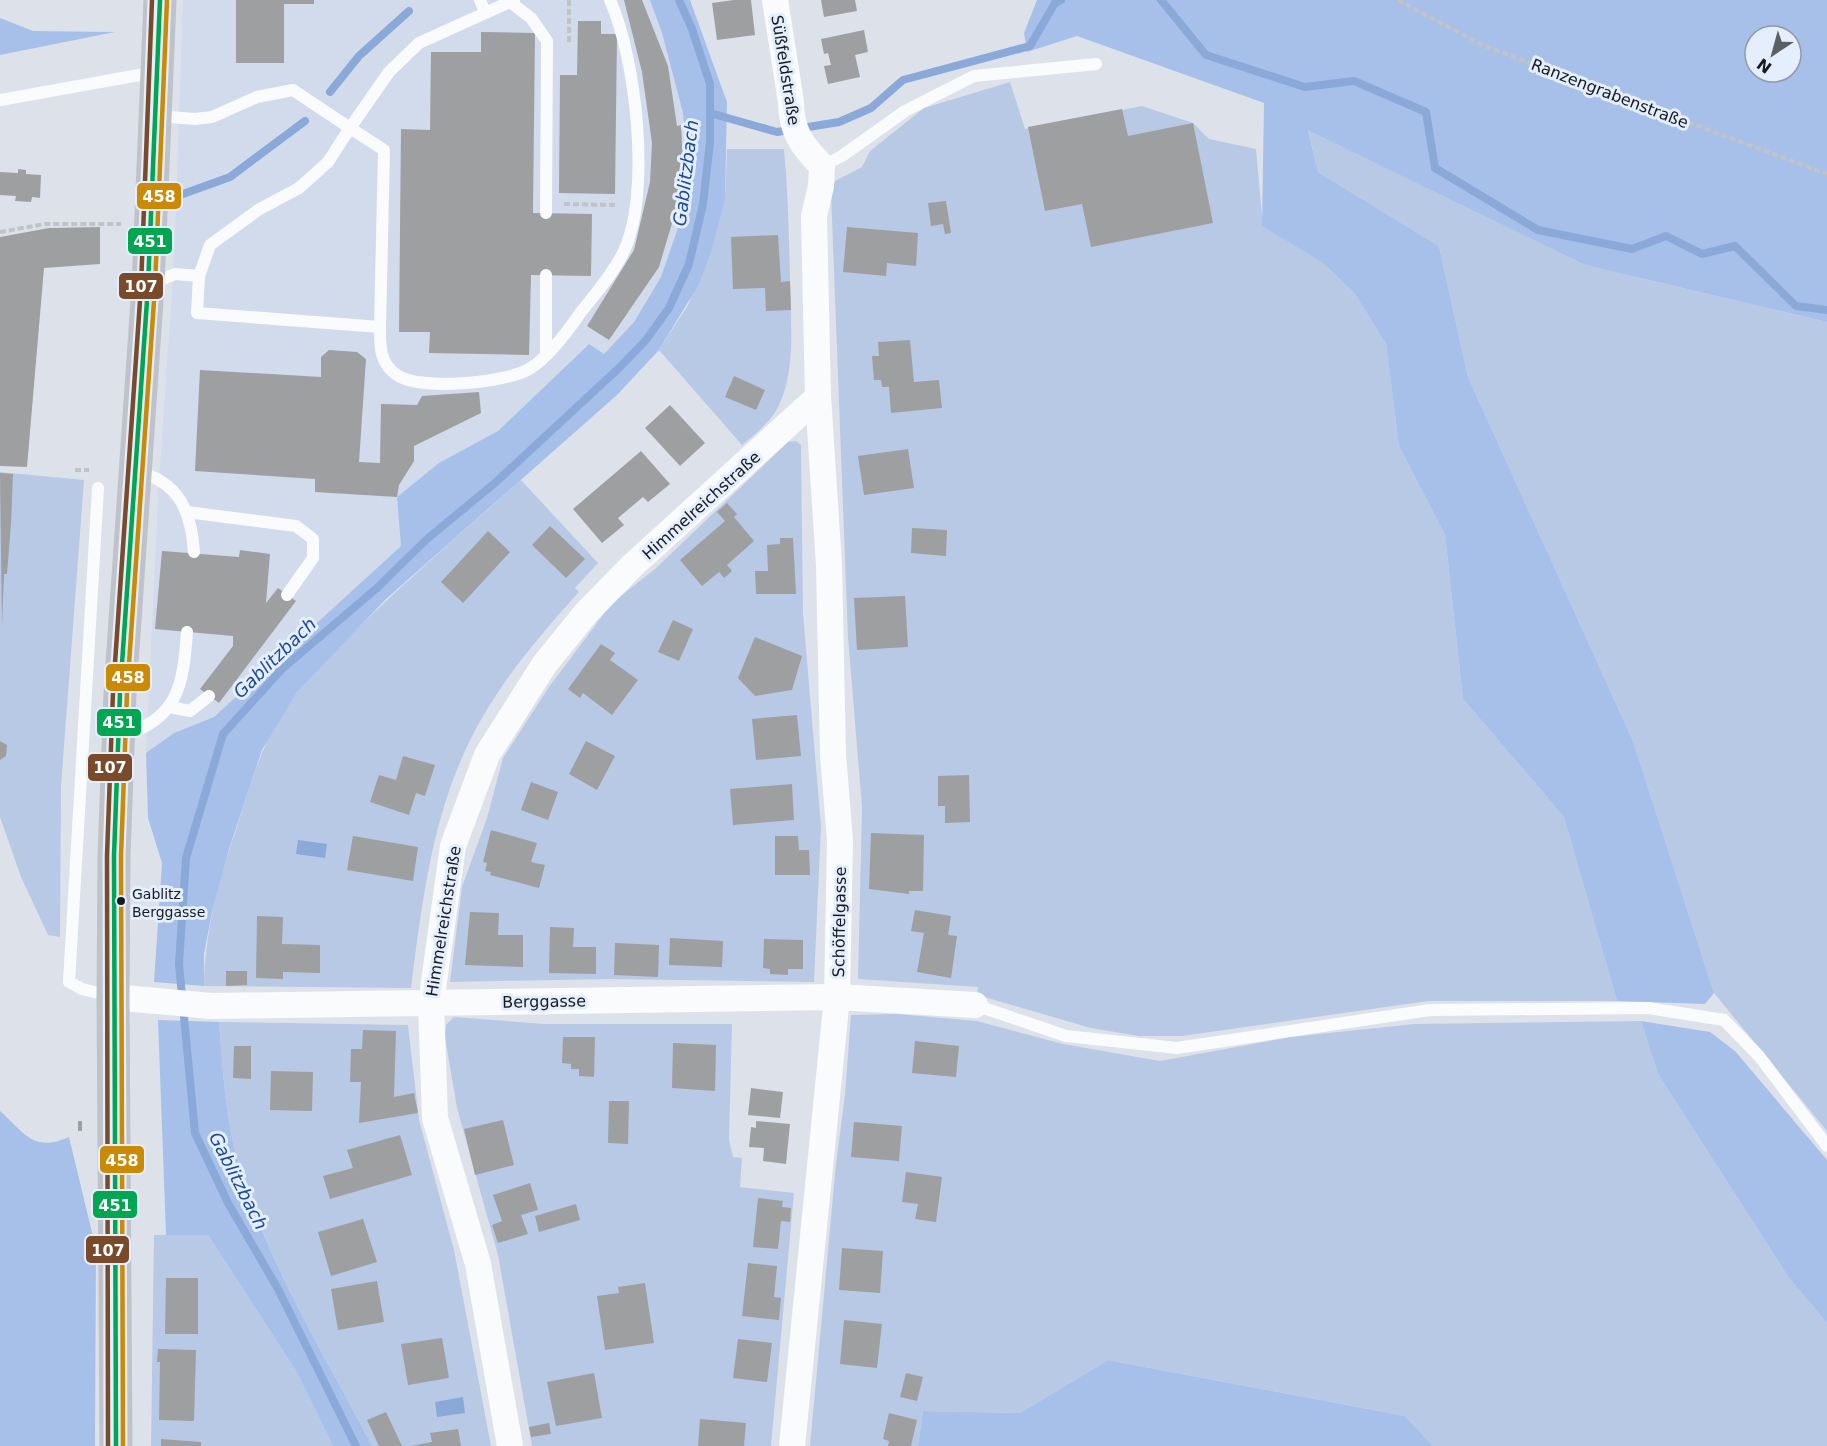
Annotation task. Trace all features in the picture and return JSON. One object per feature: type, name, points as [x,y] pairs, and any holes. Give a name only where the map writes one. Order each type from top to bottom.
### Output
[{"type":"main road","points":[[116,1446],[112,997],[119,737],[133,471],[147,286],[160,0]]},
{"type":"street","name":"Süßfeldstraße","points":[[775,0],[794,128],[801,146],[822,166]]},
{"type":"street","points":[[818,397],[814,216],[821,186],[822,166]]},
{"type":"street","name":"Schöffelgasse","points":[[792,1446],[837,997],[840,840],[832,755],[830,564],[818,397]]},
{"type":"street","name":"Himmelreichstraße","points":[[510,1446],[478,1264],[435,1118],[430,1003],[453,846],[487,755],[544,665],[586,613],[632,566],[818,397]]},
{"type":"street","name":"Berggasse","points":[[112,997],[211,1006],[837,997],[975,1005]]},
{"type":"lane","points":[[480,0],[485,12]]},
{"type":"lane","points":[[156,116],[195,119],[212,117],[257,97],[293,90],[384,150],[380,348],[384,363],[397,375],[412,382],[492,381],[528,370],[546,354],[575,321],[623,254],[635,205],[638,139],[632,75],[623,35],[610,0]]},
{"type":"lane","points":[[380,327],[197,313],[199,276],[210,245],[258,210],[299,188],[328,162],[389,72],[419,43],[512,1],[531,18],[547,41],[546,208]]},
{"type":"lane","points":[[822,166],[842,156],[905,111],[974,76],[1096,64]]},
{"type":"lane","points":[[0,100],[157,72]]},
{"type":"lane","points":[[147,286],[175,274],[199,276]]},
{"type":"lane","points":[[546,275],[546,354]]},
{"type":"lane","points":[[133,471],[154,476],[171,488],[187,512],[193,527],[194,552]]},
{"type":"lane","points":[[98,488],[69,982],[82,989],[112,997]]},
{"type":"lane","points":[[187,512],[296,526],[313,539],[314,558],[287,595]]},
{"type":"lane","points":[[119,737],[139,731],[158,720],[176,700],[185,669],[187,632]]},
{"type":"lane","points":[[170,707],[190,711],[209,696]]},
{"type":"lane","points":[[975,1005],[1066,1036],[1177,1048],[1430,1010],[1648,1008],[1724,1020],[1759,1056],[1827,1146]]},
{"type":"path","points":[[569,0],[569,50]]},
{"type":"path","name":"Ranzengrabenstraße","points":[[1398,0],[1482,45],[1827,174]]},
{"type":"path","points":[[546,208],[635,205]]},
{"type":"path","points":[[0,232],[45,224],[125,224]]},
{"type":"shaded area","points":[[183,0],[650,0],[662,33],[683,113],[689,179],[680,222],[661,277],[634,322],[604,354],[588,344],[498,431],[439,463],[397,497],[401,546],[214,717],[174,733],[146,753],[159,479],[174,263]]},
{"type":"shaded area","points":[[650,0],[690,0],[727,102],[725,199],[712,249],[699,284],[659,350],[617,395],[386,599],[297,692],[262,750],[229,849],[212,912],[204,954],[204,986],[154,982],[162,863],[148,818],[146,753],[174,733],[214,717],[401,546],[397,497],[439,463],[498,431],[589,344],[604,354],[634,322],[661,277],[680,222],[689,179],[683,113],[662,33]]},
{"type":"shaded area","points":[[1037,0],[1827,0],[1827,322],[1585,265],[1308,130],[1318,172],[1439,246],[1468,377],[1633,741],[1714,993],[1705,1004],[1617,1001],[1564,817],[1463,699],[1445,535],[1399,446],[1386,344],[1355,294],[1323,263],[1262,226],[1264,103],[1077,36],[1027,52],[1024,33]]},
{"type":"shaded area","points":[[0,18],[33,31],[115,32],[0,55]]},
{"type":"shaded area","points":[[1010,82],[1025,129],[1142,106],[1193,123],[1209,139],[1256,149],[1263,226],[1323,263],[1355,294],[1386,344],[1399,446],[1445,535],[1463,699],[1564,817],[1617,1001],[1428,1001],[1182,1036],[1139,1036],[1091,1028],[977,995],[978,987],[858,979],[862,807],[848,637],[831,192],[835,181],[862,167],[870,151],[924,108]]},
{"type":"shaded area","points":[[1308,129],[1585,265],[1827,322],[1827,1131],[1714,993],[1633,741],[1468,377],[1439,246],[1318,172]]},
{"type":"shaded area","points":[[727,149],[784,149],[787,197],[791,326],[788,375],[785,390],[776,411],[763,427],[742,445],[659,350],[688,305],[725,199]]},
{"type":"shaded area","points":[[796,441],[801,445],[803,613],[821,826],[814,982],[608,979],[450,982],[462,887],[487,818],[503,758],[549,687],[612,603],[655,569],[788,442]]},
{"type":"shaded area","points":[[0,472],[84,480],[61,787],[60,937],[48,935],[21,877],[0,817]]},
{"type":"shaded area","points":[[521,480],[598,563],[575,588],[579,592],[545,631],[498,692],[472,736],[461,760],[450,787],[434,843],[411,988],[204,986],[210,926],[224,868],[256,770],[283,712],[326,659],[416,573]]},
{"type":"shaded area","points":[[298,840],[327,844],[325,858],[296,854]]},
{"type":"shaded area","points":[[897,1014],[977,1021],[1063,1044],[1160,1061],[1291,1037],[1414,1024],[1641,1021],[1658,1074],[1789,1278],[1827,1323],[1827,1446],[1433,1446],[1405,1416],[1108,1360],[1020,1413],[923,1411],[918,1446],[810,1446],[851,1015]]},
{"type":"shaded area","points":[[454,1017],[545,1024],[732,1024],[729,1139],[733,1157],[742,1158],[740,1187],[794,1193],[771,1446],[532,1446],[498,1255],[457,1108],[445,1037],[446,1025]]},
{"type":"shaded area","points":[[158,1020],[219,1022],[230,1128],[250,1199],[280,1272],[372,1446],[333,1446],[296,1371],[208,1235],[166,1235]]},
{"type":"shaded area","points":[[1641,1021],[1710,1032],[1735,1051],[1827,1160],[1827,1323],[1789,1278],[1658,1074]]},
{"type":"shaded area","points":[[219,1022],[408,1025],[419,1120],[454,1250],[491,1446],[372,1446],[280,1271],[250,1199],[230,1128]]},
{"type":"shaded area","points":[[0,1111],[23,1133],[38,1142],[47,1143],[69,1137],[96,1249],[95,1446],[0,1446]]},
{"type":"shaded area","points":[[154,1235],[208,1235],[296,1371],[333,1446],[151,1446]]},
{"type":"shaded area","points":[[1108,1360],[1405,1416],[1433,1446],[918,1446],[923,1411],[1020,1413]]},
{"type":"shaded area","points":[[463,1397],[465,1413],[437,1417],[435,1402]]},
{"type":"building","points":[[236,0],[314,0],[314,4],[284,4],[284,63],[236,63]]},
{"type":"building","points":[[624,0],[642,0],[668,66],[677,126],[681,125],[684,183],[659,267],[609,340],[587,326],[634,250],[650,182],[652,143],[642,72]]},
{"type":"building","points":[[751,0],[755,35],[717,40],[712,3]]},
{"type":"building","points":[[821,0],[855,0],[857,11],[824,17]]},
{"type":"building","points":[[578,21],[601,21],[601,34],[617,34],[615,194],[559,193],[560,75],[577,75]]},
{"type":"building","points":[[864,30],[868,52],[855,55],[860,77],[828,84],[824,66],[831,65],[828,53],[824,54],[821,39]]},
{"type":"building","points":[[481,32],[535,33],[533,213],[592,214],[591,276],[531,275],[529,355],[429,353],[430,332],[399,332],[401,129],[430,130],[431,52],[481,52]]},
{"type":"building","points":[[1122,109],[1128,136],[1193,123],[1213,223],[1091,247],[1082,204],[1045,211],[1028,127]]},
{"type":"building","points":[[18,169],[26,170],[26,174],[41,175],[40,198],[32,197],[31,202],[15,201],[16,196],[0,195],[0,172],[18,173]]},
{"type":"building","points":[[946,201],[951,233],[945,234],[943,224],[931,226],[928,203]]},
{"type":"building","points":[[100,227],[100,264],[44,268],[27,467],[0,466],[0,237],[49,228]]},
{"type":"building","points":[[847,227],[918,233],[916,266],[887,263],[886,276],[843,272]]},
{"type":"building","points":[[778,235],[781,282],[790,281],[791,310],[766,311],[765,288],[733,289],[731,237]]},
{"type":"building","points":[[910,340],[914,382],[939,380],[942,408],[891,413],[889,387],[882,387],[881,380],[874,380],[872,356],[879,356],[878,342]]},
{"type":"building","points":[[329,350],[357,352],[366,359],[359,462],[380,463],[381,404],[417,405],[422,396],[479,392],[481,413],[414,446],[414,461],[399,485],[397,497],[315,492],[315,479],[195,471],[200,370],[321,377],[321,357]]},
{"type":"building","points":[[734,376],[765,390],[756,410],[725,397]]},
{"type":"building","points":[[670,405],[705,443],[680,466],[645,428]]},
{"type":"building","points":[[908,449],[914,488],[864,495],[858,456]]},
{"type":"building","points":[[641,451],[670,484],[648,502],[643,497],[618,518],[624,525],[602,543],[573,509]]},
{"type":"building","points":[[0,473],[13,474],[2,626]]},
{"type":"building","points":[[727,503],[737,514],[734,517],[754,541],[727,565],[732,571],[724,578],[719,572],[702,586],[680,560],[725,521],[717,512]]},
{"type":"building","points":[[550,526],[585,559],[566,578],[532,545]]},
{"type":"building","points":[[912,528],[947,530],[946,556],[911,553]]},
{"type":"building","points":[[488,531],[510,552],[463,603],[441,582]]},
{"type":"building","points":[[780,538],[793,538],[796,594],[756,594],[755,571],[768,571],[767,545],[780,544]]},
{"type":"building","points":[[240,550],[270,554],[266,603],[278,588],[296,601],[219,703],[200,689],[233,646],[233,636],[155,629],[162,551],[239,557]]},
{"type":"building","points":[[905,596],[908,647],[857,650],[854,598]]},
{"type":"building","points":[[673,620],[693,629],[679,661],[658,652]]},
{"type":"building","points":[[755,637],[802,656],[792,690],[755,696],[738,678]]},
{"type":"building","points":[[601,644],[615,653],[610,660],[638,680],[612,715],[583,693],[580,698],[568,689]]},
{"type":"building","points":[[797,715],[801,756],[756,760],[752,719]]},
{"type":"building","points":[[0,741],[7,745],[6,756],[0,760]]},
{"type":"building","points":[[586,741],[615,756],[597,790],[569,774]]},
{"type":"building","points":[[403,756],[435,765],[425,796],[416,793],[409,815],[370,802],[379,775],[396,780]]},
{"type":"building","points":[[969,775],[970,822],[945,823],[945,806],[938,806],[938,776]]},
{"type":"building","points":[[531,782],[558,792],[548,820],[521,810]]},
{"type":"building","points":[[792,784],[794,820],[733,825],[730,789]]},
{"type":"building","points":[[491,830],[537,843],[531,862],[545,865],[539,888],[490,875],[491,872],[485,871],[487,863],[483,862]]},
{"type":"building","points":[[871,833],[924,835],[923,891],[909,891],[909,894],[869,889]]},
{"type":"building","points":[[353,836],[418,847],[413,881],[347,870]]},
{"type":"building","points":[[775,836],[798,836],[799,850],[809,850],[810,875],[775,875]]},
{"type":"building","points":[[915,910],[951,916],[948,935],[957,936],[951,978],[917,972],[924,933],[911,931]]},
{"type":"building","points":[[470,912],[499,913],[498,935],[523,935],[523,967],[465,965]]},
{"type":"building","points":[[257,916],[283,917],[282,944],[320,945],[320,973],[283,972],[283,979],[256,978]]},
{"type":"building","points":[[550,927],[574,928],[573,947],[596,947],[596,974],[549,973]]},
{"type":"building","points":[[670,938],[723,941],[722,967],[669,965]]},
{"type":"building","points":[[764,939],[803,940],[803,969],[788,969],[788,975],[770,974],[770,969],[763,968]]},
{"type":"building","points":[[615,943],[659,945],[658,977],[614,975]]},
{"type":"building","points":[[226,971],[247,971],[247,985],[226,986]]},
{"type":"building","points":[[363,1030],[396,1031],[394,1097],[414,1093],[418,1113],[359,1123],[361,1082],[350,1082],[351,1049],[362,1049]]},
{"type":"building","points":[[563,1037],[595,1037],[594,1077],[579,1076],[579,1069],[571,1069],[571,1064],[562,1063]]},
{"type":"building","points":[[915,1041],[959,1046],[956,1077],[912,1073]]},
{"type":"building","points":[[673,1043],[716,1045],[715,1091],[672,1088]]},
{"type":"building","points":[[234,1046],[251,1046],[251,1079],[233,1078]]},
{"type":"building","points":[[271,1071],[313,1072],[312,1111],[270,1110]]},
{"type":"building","points":[[751,1088],[783,1092],[780,1118],[748,1115]]},
{"type":"building","points":[[609,1101],[629,1101],[628,1144],[608,1143]]},
{"type":"building","points":[[503,1120],[514,1165],[475,1175],[464,1129]]},
{"type":"building","points":[[78,1121],[82,1121],[82,1131],[78,1131]]},
{"type":"building","points":[[756,1121],[790,1124],[786,1164],[763,1161],[764,1148],[749,1147],[751,1127],[756,1128]]},
{"type":"building","points":[[854,1122],[902,1126],[899,1161],[851,1157]]},
{"type":"building","points":[[400,1135],[412,1175],[330,1199],[323,1176],[353,1168],[347,1150]]},
{"type":"building","points":[[906,1172],[942,1177],[936,1222],[915,1219],[918,1204],[902,1202]]},
{"type":"building","points":[[530,1183],[538,1210],[521,1215],[528,1234],[498,1243],[492,1225],[502,1221],[493,1195]]},
{"type":"building","points":[[758,1198],[783,1201],[782,1207],[791,1208],[790,1222],[781,1221],[778,1249],[753,1247]]},
{"type":"building","points":[[576,1204],[580,1220],[539,1232],[535,1216]]},
{"type":"building","points":[[363,1219],[377,1262],[331,1276],[318,1232]]},
{"type":"building","points":[[842,1248],[883,1251],[880,1293],[839,1290]]},
{"type":"building","points":[[748,1263],[777,1266],[774,1297],[781,1298],[779,1320],[742,1316]]},
{"type":"building","points":[[166,1278],[198,1278],[198,1334],[165,1334]]},
{"type":"building","points":[[377,1281],[384,1322],[338,1330],[331,1289]]},
{"type":"building","points":[[645,1283],[654,1343],[605,1350],[597,1296],[619,1293],[618,1287]]},
{"type":"building","points":[[844,1320],[882,1324],[877,1368],[840,1364]]},
{"type":"building","points":[[442,1338],[449,1378],[408,1385],[401,1344]]},
{"type":"building","points":[[738,1339],[772,1343],[767,1382],[733,1378]]},
{"type":"building","points":[[158,1349],[196,1350],[194,1421],[159,1420],[160,1362],[157,1362]]},
{"type":"building","points":[[594,1373],[602,1418],[556,1426],[547,1382]]},
{"type":"building","points":[[906,1373],[923,1377],[917,1401],[900,1397]]},
{"type":"building","points":[[386,1412],[402,1446],[379,1446],[367,1420]]},
{"type":"building","points":[[889,1413],[917,1420],[911,1446],[888,1446],[889,1441],[883,1439]]},
{"type":"building","points":[[700,1419],[746,1423],[744,1446],[698,1446]]},
{"type":"building","points":[[549,1423],[551,1434],[531,1437],[529,1427]]},
{"type":"building","points":[[458,1429],[461,1446],[411,1446],[432,1442],[430,1433]]},
{"type":"building","points":[[161,1439],[201,1442],[201,1446],[161,1446]]},
{"type":"waterway","name":"Gablitzbach","points":[[356,1446],[278,1289],[228,1203],[195,1133],[179,964],[186,858],[223,734],[282,669],[377,588],[427,539],[496,482],[619,368],[646,340],[669,308],[689,264],[703,204],[710,142],[710,84],[692,29],[679,0]]},
{"type":"waterway","points":[[710,113],[777,132],[839,122],[871,108],[903,80],[1030,46],[1055,3],[1061,0]]},
{"type":"waterway","points":[[1161,0],[1206,55],[1305,87],[1354,81],[1426,112],[1435,168],[1538,230],[1632,249],[1666,236],[1702,254],[1735,246],[1796,306],[1827,310]]},
{"type":"waterway","points":[[330,92],[359,56],[409,11]]},
{"type":"waterway","points":[[183,194],[230,177],[305,121]]},
{"type":"transit line","name":"107","points":[[108,1446],[107,856],[113,692],[141,286],[152,0]]},
{"type":"transit line","name":"451","points":[[116,1446],[114,856],[120,693],[148,286],[160,0]]},
{"type":"transit line","name":"458","points":[[123,1446],[121,856],[127,693],[155,286],[167,0]]},
{"type":"place","name":"Gablitz Berggasse","points":[[121,901]]}]
